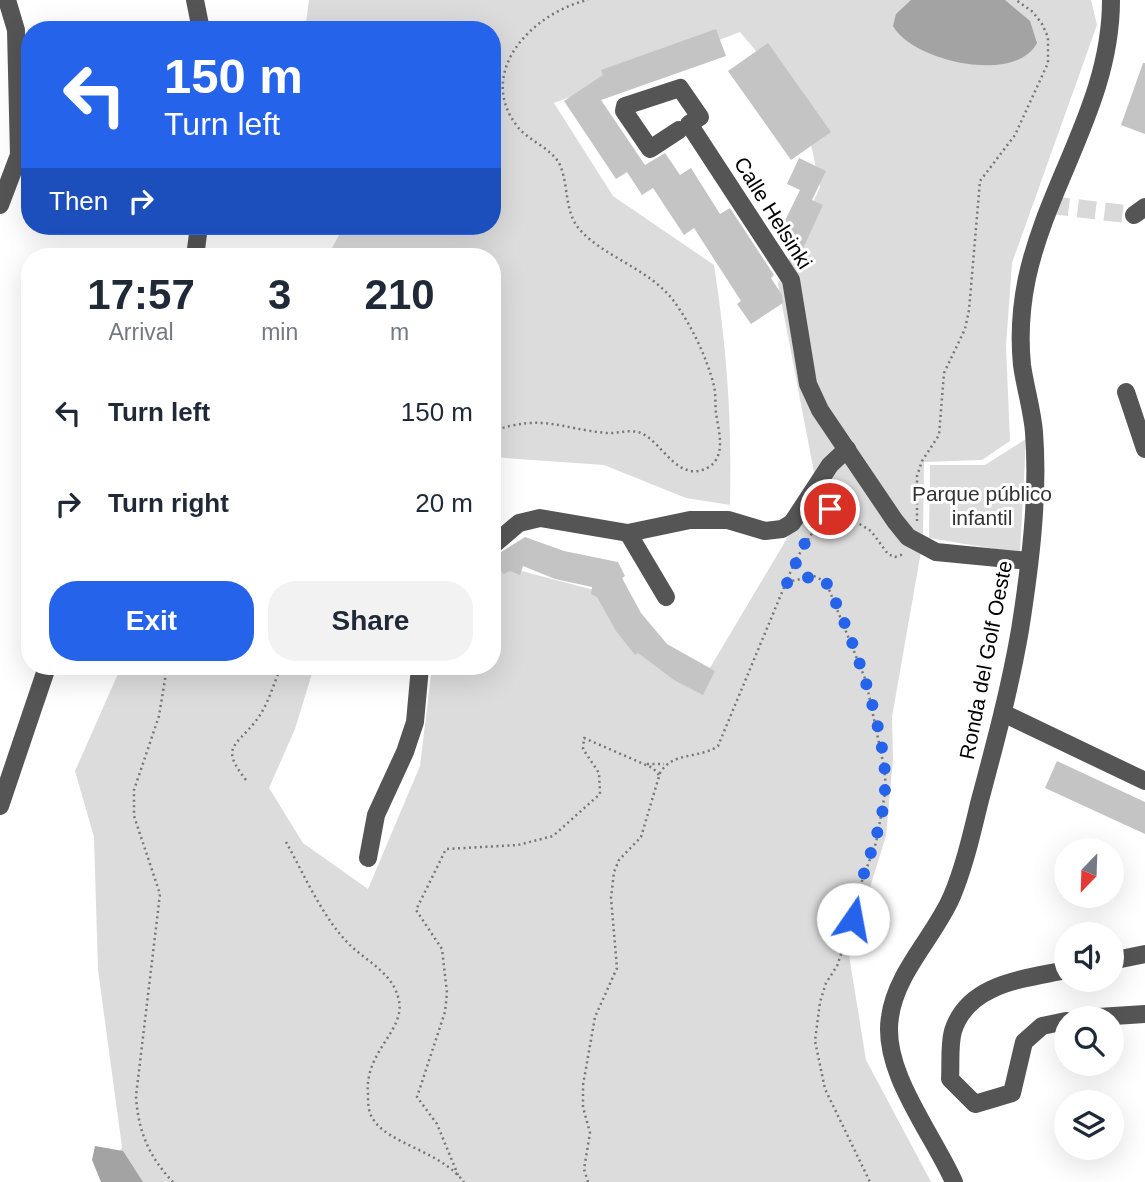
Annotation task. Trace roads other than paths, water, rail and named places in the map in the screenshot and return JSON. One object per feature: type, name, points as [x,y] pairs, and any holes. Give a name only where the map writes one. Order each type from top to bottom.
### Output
[{"type":"street","points":[[0,205],[19,155],[16,30],[7,0]]},
{"type":"street","points":[[195,0],[199,21]]},
{"type":"street","name":"Ronda del Golf Oeste","points":[[954,1182],[903,1084],[890,1049],[889,1017],[896,993],[952,897],[964,862],[1003,713],[1029,561],[1035,470],[1034,430],[1022,364],[1022,304],[1032,257],[1101,82],[1111,28],[1111,0]]},
{"type":"street","name":"Calle Helsinki","points":[[679,130],[650,149],[624,111],[625,106],[680,88],[700,117],[689,124],[791,280],[808,384],[820,410],[895,521],[920,546],[936,552],[1029,561]]},
{"type":"street","points":[[1126,392],[1145,449]]},
{"type":"street","points":[[501,538],[519,523],[540,518],[628,533],[690,520],[729,520],[765,531],[782,529],[792,523],[830,465],[847,449]]},
{"type":"street","points":[[628,533],[666,597]]},
{"type":"street","points":[[0,806],[44,675]]},
{"type":"street","points":[[368,858],[376,815],[405,752],[415,722],[420,675]]},
{"type":"street","points":[[1003,713],[1145,781]]},
{"type":"street","points":[[1124,958],[1145,954]]},
{"type":"street","points":[[1054,972],[1002,983],[971,1001],[953,1031],[950,1079],[975,1104],[1012,1093],[1024,1042],[1042,1026],[1054,1024]]},
{"type":"street","points":[[1124,1015],[1145,1014]]},
{"type":"tunnel","points":[[1051,205],[1134,215]]},
{"type":"park label","name":"Parque público infantil","points":[[982,506]]}]
